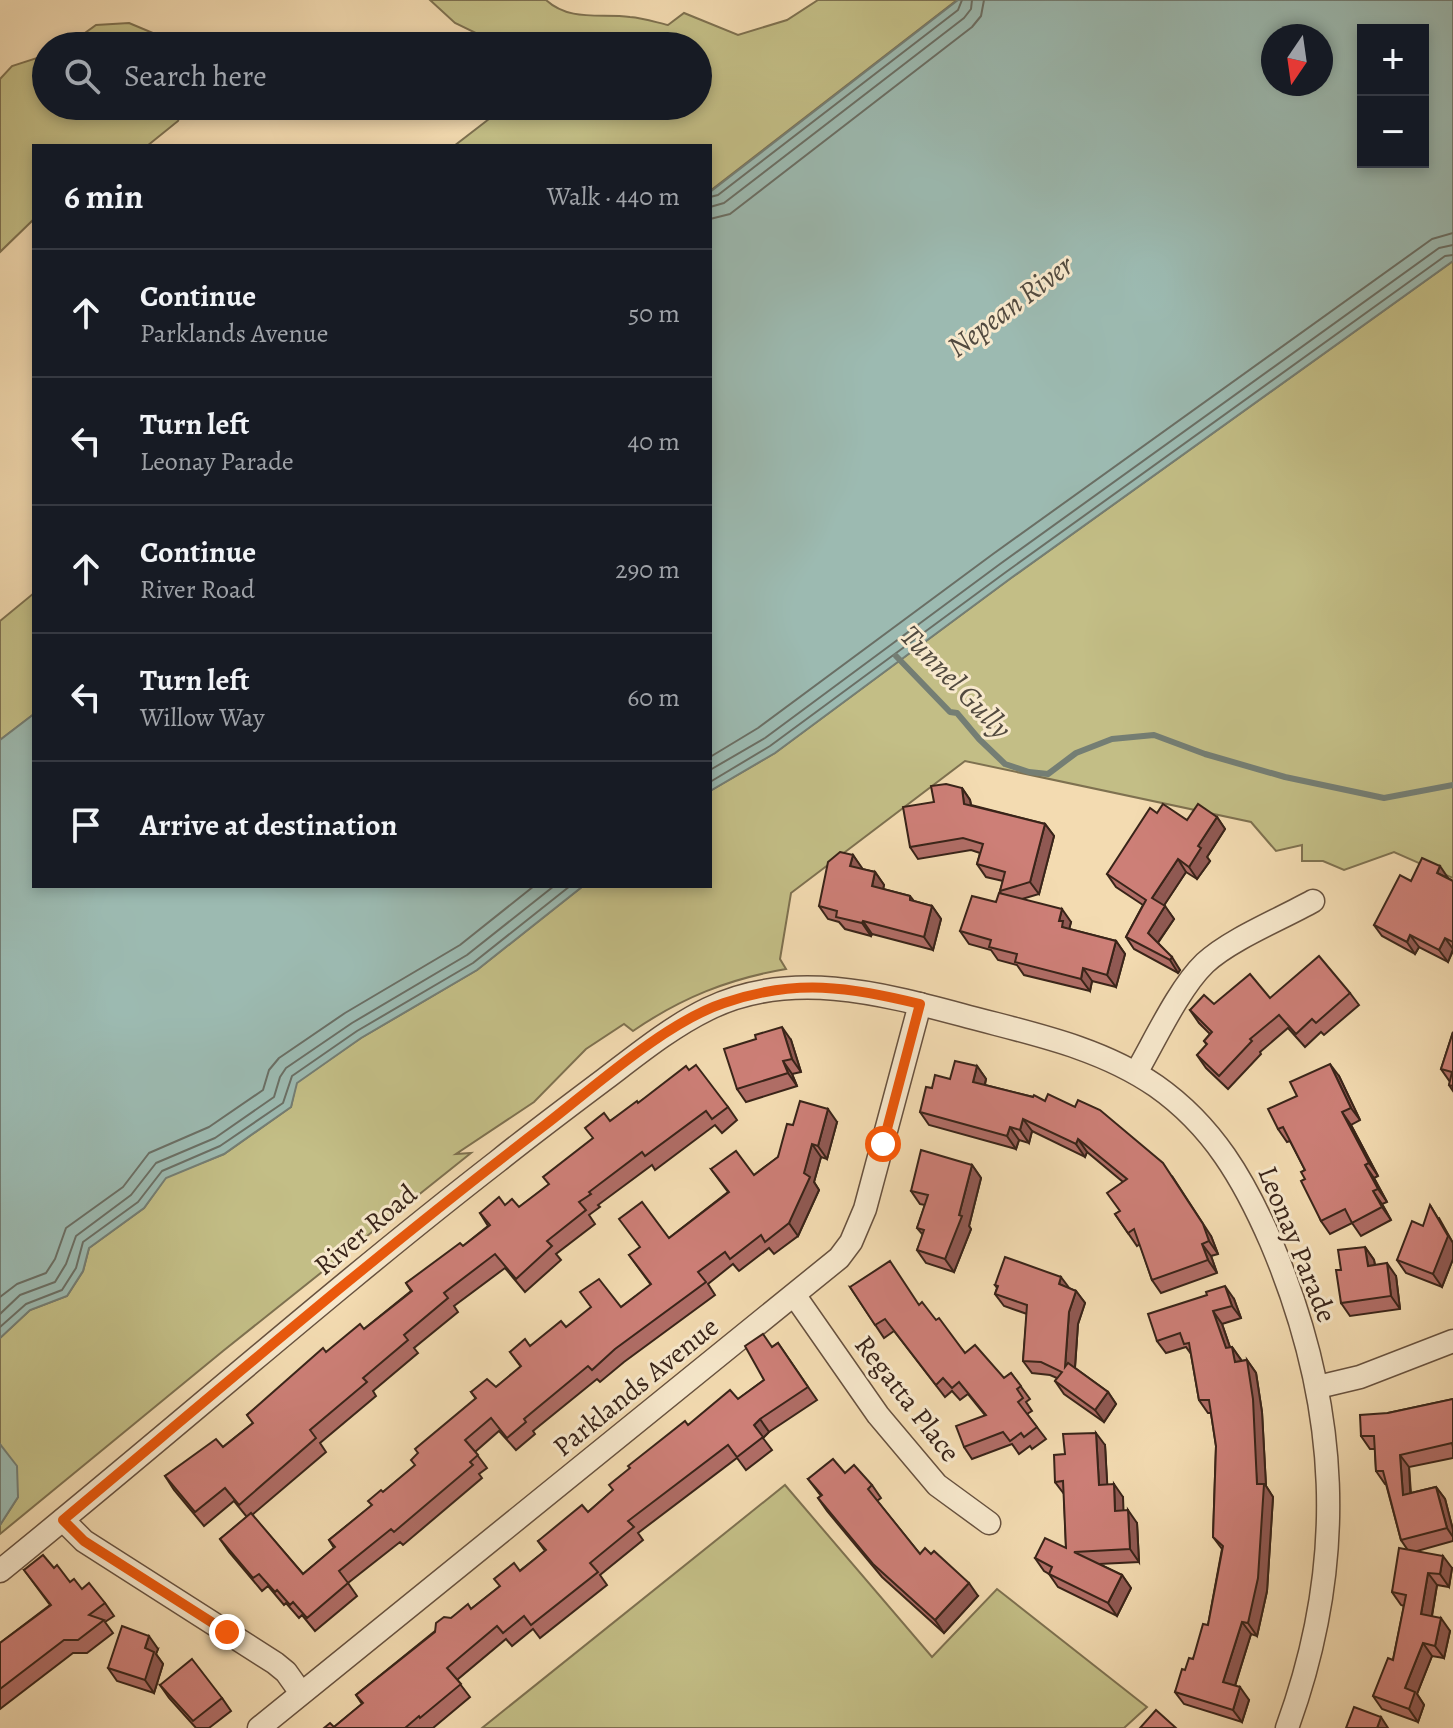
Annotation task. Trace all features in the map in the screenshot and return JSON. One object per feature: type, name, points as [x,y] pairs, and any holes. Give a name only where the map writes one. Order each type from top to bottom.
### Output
[{"type":"street","points":[[1136,1073],[1189,981],[1205,963],[1313,901]]},
{"type":"street","name":"Leonay Parade","points":[[799,987],[853,989],[1078,1047],[1136,1073],[1173,1099],[1198,1121],[1239,1174],[1282,1267],[1302,1326],[1318,1387],[1328,1453],[1330,1509],[1317,1627],[1301,1691],[1287,1728]]},
{"type":"street","name":"River Road","points":[[0,1571],[427,1216],[657,1040],[723,1003],[799,987]]},
{"type":"street","name":"Parklands Avenue","points":[[259,1728],[795,1296],[845,1252],[861,1221],[920,1004]]},
{"type":"street","name":"Regatta Place","points":[[795,1296],[878,1415],[937,1485],[989,1523]]},
{"type":"street","points":[[1318,1387],[1360,1377],[1453,1341]]},
{"type":"street","points":[[63,1520],[84,1541],[275,1663],[286,1672],[301,1693]]},
{"type":"shaded area","points":[[430,0],[546,0],[575,14],[619,16],[668,25],[684,13],[738,35],[787,20],[818,0],[957,0],[712,189],[712,144],[457,144],[488,120],[712,120],[712,32],[474,32],[455,23]]},
{"type":"shaded area","points":[[129,23],[151,32],[86,32],[96,25]]},
{"type":"shaded area","points":[[32,60],[32,120],[178,120],[149,144],[32,144],[32,221],[0,252],[0,79],[12,66]]},
{"type":"shaded area","points":[[1453,261],[1453,878],[1394,852],[1344,870],[1323,861],[1302,861],[1302,845],[1276,851],[1251,822],[965,761],[791,893],[780,959],[786,969],[744,978],[706,991],[633,1031],[624,1024],[586,1049],[534,1102],[456,1154],[471,1153],[0,1534],[0,1525],[18,1497],[0,1444],[0,1338],[30,1310],[67,1296],[83,1271],[89,1248],[144,1208],[166,1177],[224,1154],[291,1107],[296,1083],[361,1038],[477,970],[580,888],[712,888],[712,790],[775,753],[1011,578]]},
{"type":"shaded area","points":[[32,595],[32,716],[0,740],[0,621]]},
{"type":"shaded area","points":[[785,1485],[932,1657],[997,1589],[1147,1707],[1124,1728],[482,1728]]},
{"type":"water","name":"Nepean River","points":[[958,0],[1453,0],[1453,261],[1011,578],[775,753],[712,790],[712,190]]},
{"type":"water","points":[[32,716],[32,888],[580,888],[477,970],[361,1038],[297,1083],[291,1107],[224,1154],[166,1178],[144,1208],[89,1248],[83,1271],[67,1296],[30,1310],[0,1338],[0,740]]},
{"type":"water","points":[[0,1444],[17,1466],[18,1497],[0,1525]]},
{"type":"building","points":[[946,784],[962,788],[964,804],[1045,824],[1030,882],[1000,891],[1005,872],[977,864],[983,844],[963,838],[910,847],[903,807],[934,802],[931,786]]},
{"type":"building","points":[[1163,804],[1187,820],[1198,804],[1217,817],[1198,846],[1201,848],[1189,867],[1178,859],[1152,898],[1165,906],[1148,933],[1172,957],[1170,960],[1126,937],[1146,900],[1107,874],[1150,808],[1157,813]]},
{"type":"building","points":[[840,852],[853,855],[850,866],[875,872],[872,886],[910,896],[910,900],[932,906],[924,937],[836,917],[837,911],[819,906],[828,862]]},
{"type":"building","points":[[1422,858],[1440,866],[1437,873],[1453,881],[1453,942],[1445,938],[1439,950],[1410,935],[1407,942],[1374,925],[1400,875],[1411,881]]},
{"type":"building","points":[[999,893],[1062,909],[1059,921],[1063,921],[1062,927],[1116,941],[1107,975],[1083,968],[1081,979],[1015,962],[1017,954],[989,947],[991,940],[960,931],[972,896],[996,902]]},
{"type":"building","points":[[1319,956],[1350,993],[1316,1023],[1312,1019],[1296,1034],[1279,1015],[1250,1039],[1252,1041],[1219,1076],[1197,1055],[1212,1032],[1190,1010],[1204,995],[1214,1004],[1250,974],[1270,998]]},
{"type":"building","points":[[782,1027],[792,1059],[783,1061],[788,1073],[737,1089],[724,1049]]},
{"type":"building","points":[[1453,1032],[1453,1086],[1449,1085],[1452,1072],[1441,1069]]},
{"type":"building","points":[[955,1061],[977,1066],[973,1082],[1034,1095],[1045,1101],[1048,1094],[1075,1107],[1078,1100],[1100,1110],[1163,1163],[1203,1224],[1209,1241],[1202,1244],[1208,1260],[1152,1280],[1134,1229],[1128,1233],[1115,1214],[1120,1211],[1107,1193],[1127,1179],[1078,1139],[1076,1144],[1023,1119],[1020,1130],[1010,1127],[1007,1136],[920,1112],[926,1087],[932,1088],[935,1075],[950,1079]]},
{"type":"building","points":[[1330,1064],[1351,1108],[1342,1112],[1369,1163],[1365,1165],[1378,1189],[1373,1191],[1382,1207],[1352,1223],[1345,1209],[1321,1221],[1301,1181],[1305,1179],[1301,1172],[1305,1170],[1283,1127],[1278,1129],[1268,1109],[1297,1096],[1290,1082]]},
{"type":"building","points":[[696,1065],[728,1107],[712,1119],[706,1111],[645,1156],[642,1152],[589,1192],[591,1194],[579,1202],[586,1210],[547,1241],[552,1246],[516,1279],[495,1254],[444,1293],[448,1298],[404,1335],[408,1340],[363,1378],[367,1382],[310,1430],[316,1438],[239,1505],[225,1488],[195,1512],[165,1476],[216,1439],[223,1447],[253,1423],[247,1415],[323,1348],[326,1352],[360,1324],[364,1329],[412,1291],[406,1283],[490,1225],[480,1213],[499,1197],[505,1205],[512,1199],[519,1207],[549,1184],[543,1177],[593,1138],[585,1128],[604,1113],[610,1121],[686,1066],[689,1070]]},
{"type":"building","points":[[800,1101],[828,1109],[818,1146],[812,1144],[804,1173],[810,1177],[789,1223],[765,1242],[761,1235],[730,1259],[725,1252],[698,1272],[706,1282],[615,1349],[592,1370],[588,1366],[524,1419],[526,1422],[507,1438],[491,1418],[465,1440],[478,1455],[470,1462],[473,1465],[394,1532],[391,1529],[339,1571],[348,1583],[307,1618],[293,1602],[290,1605],[277,1590],[275,1592],[259,1574],[253,1578],[220,1539],[251,1513],[303,1574],[335,1547],[329,1540],[372,1505],[368,1501],[415,1465],[411,1460],[418,1453],[415,1449],[476,1398],[471,1392],[487,1379],[496,1387],[521,1366],[510,1352],[525,1339],[530,1346],[561,1321],[566,1327],[591,1307],[580,1292],[599,1279],[621,1307],[651,1284],[629,1255],[640,1247],[619,1219],[642,1202],[669,1238],[729,1192],[711,1169],[736,1151],[754,1175],[778,1157],[787,1124],[793,1125]]},
{"type":"building","points":[[921,1150],[972,1165],[959,1215],[962,1216],[945,1259],[917,1250],[924,1230],[917,1228],[928,1195],[911,1191]]},
{"type":"building","points":[[1430,1205],[1448,1236],[1433,1274],[1397,1260],[1412,1221],[1423,1226]]},
{"type":"building","points":[[1365,1247],[1368,1266],[1387,1263],[1391,1296],[1341,1303],[1336,1270],[1341,1270],[1338,1250]]},
{"type":"building","points":[[1005,1257],[1061,1277],[1059,1284],[1076,1291],[1069,1312],[1065,1367],[1068,1363],[1108,1392],[1095,1410],[1055,1381],[1062,1372],[1041,1362],[1023,1361],[1027,1305],[995,1294]]},
{"type":"building","points":[[890,1261],[919,1305],[922,1302],[936,1320],[939,1318],[965,1353],[975,1345],[1004,1378],[1011,1373],[1021,1386],[1017,1389],[1023,1398],[1018,1402],[1037,1427],[1024,1437],[1021,1433],[1010,1441],[1003,1432],[964,1447],[956,1426],[986,1415],[959,1382],[952,1388],[943,1378],[936,1385],[885,1319],[875,1325],[850,1287]]},
{"type":"building","points":[[1225,1286],[1232,1306],[1213,1311],[1226,1348],[1232,1347],[1235,1362],[1247,1360],[1253,1399],[1257,1484],[1264,1484],[1258,1578],[1248,1623],[1242,1622],[1223,1682],[1240,1687],[1233,1710],[1175,1692],[1182,1669],[1185,1670],[1189,1658],[1193,1659],[1203,1624],[1208,1625],[1223,1546],[1213,1537],[1216,1446],[1209,1400],[1199,1400],[1189,1343],[1184,1344],[1180,1333],[1157,1341],[1148,1314]]},
{"type":"building","points":[[763,1334],[772,1347],[778,1343],[808,1387],[754,1425],[763,1437],[737,1457],[728,1445],[628,1521],[634,1527],[590,1563],[598,1572],[531,1625],[524,1616],[503,1633],[497,1626],[447,1668],[461,1684],[405,1728],[324,1728],[330,1723],[334,1727],[363,1703],[356,1695],[435,1632],[436,1623],[444,1617],[451,1618],[468,1604],[471,1609],[500,1586],[494,1579],[514,1563],[520,1571],[546,1550],[538,1541],[582,1505],[588,1512],[613,1490],[609,1485],[630,1468],[628,1466],[685,1421],[688,1425],[730,1390],[738,1399],[764,1380],[745,1346]]},
{"type":"building","points":[[1453,1399],[1453,1447],[1452,1443],[1400,1455],[1403,1495],[1436,1487],[1447,1528],[1401,1540],[1383,1471],[1376,1471],[1374,1436],[1361,1436],[1360,1415],[1388,1413]]},
{"type":"building","points":[[1096,1433],[1099,1485],[1114,1484],[1115,1511],[1128,1510],[1130,1549],[1074,1552],[1122,1575],[1108,1603],[1049,1574],[1052,1567],[1035,1558],[1045,1538],[1066,1548],[1063,1481],[1055,1482],[1054,1455],[1065,1454],[1063,1434]]},
{"type":"building","points":[[833,1459],[845,1473],[854,1465],[872,1485],[868,1489],[920,1554],[925,1548],[931,1554],[934,1551],[969,1583],[935,1620],[873,1564],[818,1498],[822,1495],[808,1479]]},
{"type":"building","points":[[1399,1548],[1443,1556],[1440,1574],[1428,1573],[1421,1614],[1441,1618],[1435,1646],[1423,1643],[1405,1688],[1415,1692],[1409,1709],[1373,1696],[1388,1658],[1393,1660],[1406,1595],[1392,1592]]},
{"type":"building","points":[[43,1555],[54,1568],[57,1565],[70,1582],[74,1579],[82,1589],[89,1583],[105,1603],[89,1615],[104,1620],[78,1640],[64,1640],[0,1689],[0,1643],[51,1605],[24,1570]]},
{"type":"building","points":[[122,1626],[149,1636],[145,1648],[154,1652],[145,1680],[108,1668]]},
{"type":"building","points":[[192,1659],[222,1698],[193,1721],[160,1685]]},
{"type":"building","points":[[1354,1707],[1381,1717],[1377,1728],[1346,1728]]},
{"type":"building","points":[[1156,1710],[1176,1728],[1140,1728]]},
{"type":"waterway","name":"Tunnel Gully","points":[[896,656],[950,712],[957,713],[1005,764],[1029,772],[1048,774],[1076,753],[1112,739],[1154,735],[1205,754],[1285,777],[1384,798],[1453,785]]},
{"type":"route","points":[[227,1632],[84,1541],[63,1520],[427,1216],[657,1040],[723,1003],[799,987],[831,986],[920,1004],[883,1144]]}]
